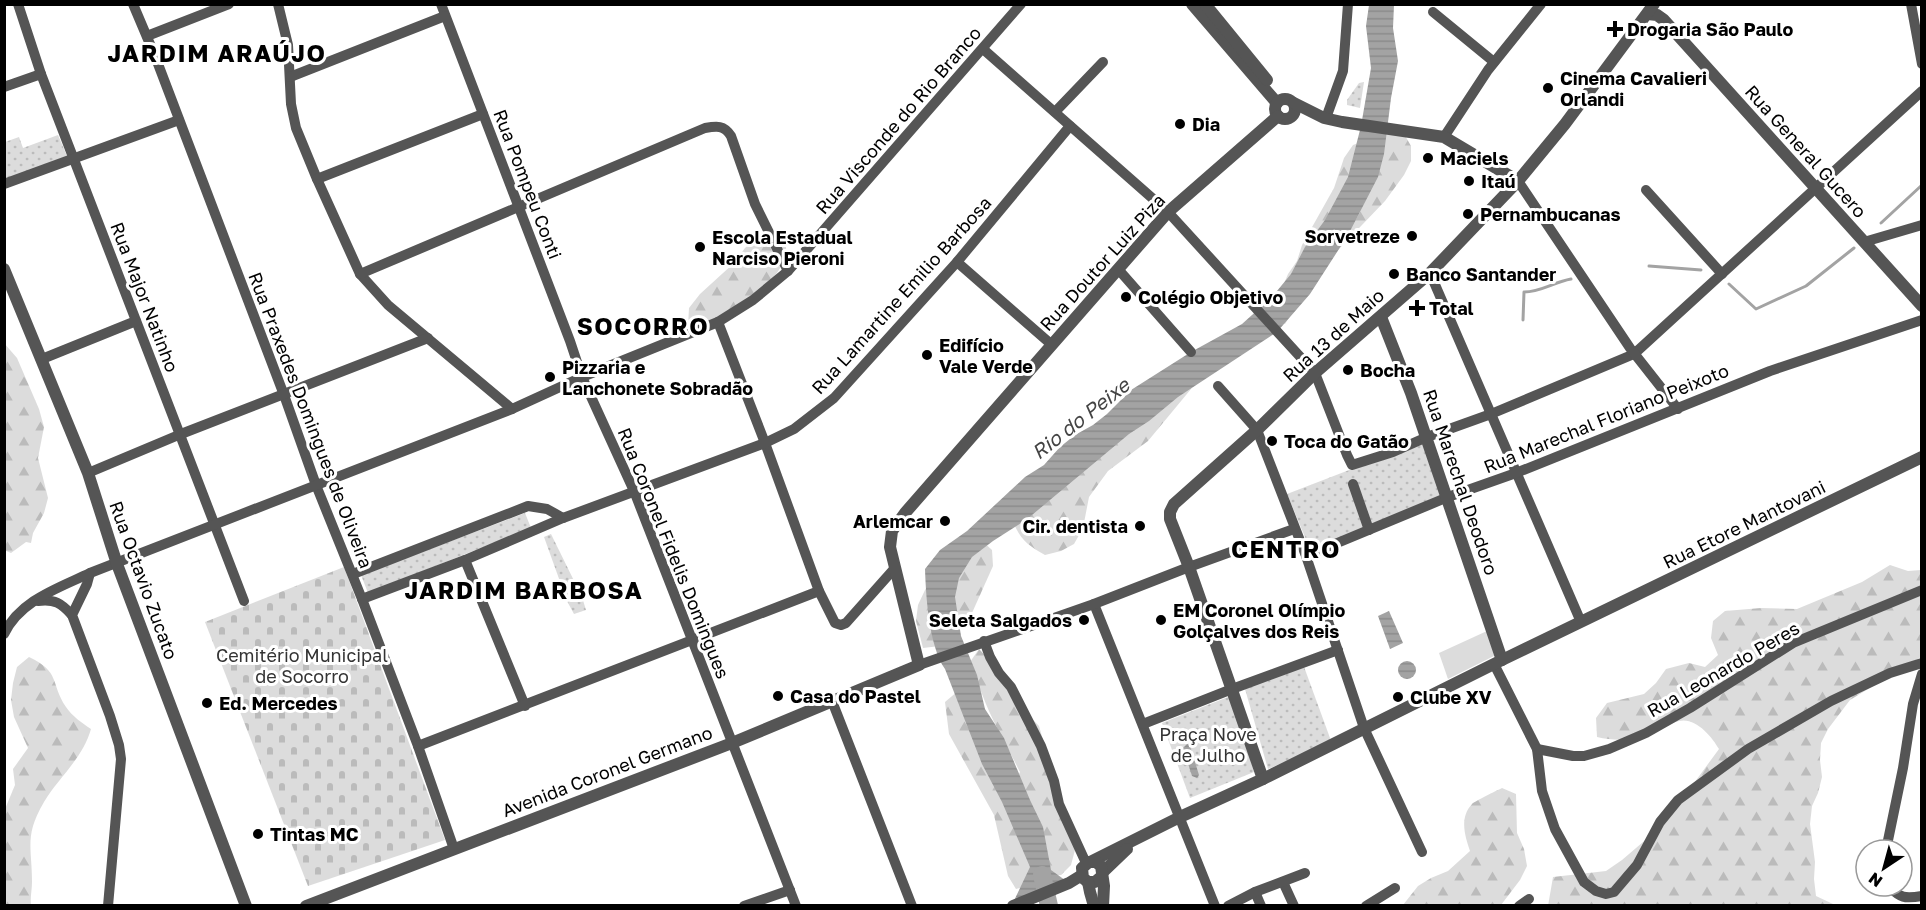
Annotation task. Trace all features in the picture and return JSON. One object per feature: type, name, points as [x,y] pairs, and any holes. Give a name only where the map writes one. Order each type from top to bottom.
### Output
[{"type":"street","name":"Rua Major Natinho","points":[[18,4],[41,74],[244,601]]},
{"type":"street","name":"Rua Praxedes Domingues de Oliveira","points":[[133,4],[284,395],[316,485],[353,574],[454,849]]},
{"type":"street","points":[[147,36],[229,4]]},
{"type":"street","points":[[278,4],[288,45],[291,104],[296,128],[360,274],[388,305],[512,409]]},
{"type":"street","name":"Rua Pompeu Conti","points":[[441,4],[582,377]]},
{"type":"street","name":"Rua Visconde do Rio Branco","points":[[29,603],[90,573],[512,409],[582,377],[718,322],[753,300],[788,271],[1020,4]]},
{"type":"street","points":[[1192,4],[1284,108],[1342,122],[1444,137],[1518,181],[1634,354],[1678,409]]},
{"type":"street","points":[[1205,4],[1284,108]]},
{"type":"street","points":[[1325,118],[1343,71],[1348,4]]},
{"type":"street","points":[[1444,137],[1494,62],[1541,4]]},
{"type":"street","points":[[1911,4],[1922,64]]},
{"type":"street","name":"Rua General Gucero","points":[[1653,8],[1922,306]]},
{"type":"street","name":"Rua 13 de Maio","points":[[1189,567],[1170,519],[1170,512],[1174,504],[1257,430],[1315,373],[1430,273],[1518,181],[1565,124],[1653,8]]},
{"type":"street","points":[[1433,12],[1494,62]]},
{"type":"street","points":[[290,77],[445,16]]},
{"type":"street","points":[[983,49],[1168,212],[1315,373],[1352,465],[1393,452],[1491,414],[1634,354],[1922,92]]},
{"type":"street","points":[[1055,112],[1103,62]]},
{"type":"street","points":[[4,87],[41,74]]},
{"type":"street","name":"Rua Doutor Luiz Piza","points":[[922,664],[894,568],[890,547],[892,531],[905,513],[1168,212],[1284,108]]},
{"type":"street","points":[[317,180],[483,114]]},
{"type":"street","points":[[4,184],[179,120]]},
{"type":"street","points":[[360,274],[705,128],[719,126],[726,129],[731,136],[755,204],[788,271]]},
{"type":"street","name":"Rua Lamartine Emilio Barbosa","points":[[362,599],[465,560],[634,490],[765,443],[794,429],[834,398],[957,262],[1070,126]]},
{"type":"street","points":[[1646,190],[1722,274]]},
{"type":"street","points":[[1864,242],[1922,225]]},
{"type":"street","points":[[957,262],[1052,345]]},
{"type":"street","name":"Rua Octavio Zucato","points":[[4,269],[88,473],[117,564],[246,906]]},
{"type":"street","points":[[1118,269],[1191,352]]},
{"type":"street","points":[[1430,273],[1581,622]]},
{"type":"street","name":"Rua Marechal Deodoro","points":[[1381,317],[1448,497],[1498,662]]},
{"type":"street","name":"Rua Marechal Floriano Peixoto","points":[[1306,556],[1448,497],[1516,473],[1807,357],[1922,320]]},
{"type":"street","points":[[42,359],[136,321]]},
{"type":"street","points":[[718,322],[819,591],[835,623],[841,625],[846,623],[894,568]]},
{"type":"street","points":[[88,473],[181,434],[428,338]]},
{"type":"street","name":"Rua Coronel Fidelis Domingues","points":[[582,377],[634,490],[796,906]]},
{"type":"street","points":[[1218,386],[1257,430],[1306,556],[1364,728],[1422,852]]},
{"type":"street","name":"Rua Etore Mantovani","points":[[1087,870],[1134,841],[1180,817],[1263,779],[1498,662],[1922,457]]},
{"type":"street","points":[[1353,484],[1369,530]]},
{"type":"street","points":[[353,574],[528,506],[547,509],[558,520]]},
{"type":"street","points":[[922,664],[1094,604],[1294,530]]},
{"type":"street","points":[[465,560],[525,706]]},
{"type":"street","points":[[1189,567],[1263,779]]},
{"type":"street","points":[[72,615],[90,573]]},
{"type":"street","name":"Rua Leonardo Peres","points":[[1537,749],[1584,756],[1609,749],[1646,733],[1690,708],[1793,643],[1922,590]]},
{"type":"street","points":[[418,746],[819,591]]},
{"type":"street","points":[[4,634],[16,616],[29,603],[53,600],[62,604],[72,615],[119,745],[121,759],[108,906]]},
{"type":"street","points":[[1094,604],[1215,906]]},
{"type":"street","points":[[982,642],[999,673],[1011,687],[1041,746],[1054,781],[1059,804],[1087,870],[1095,882],[1134,841]]},
{"type":"street","points":[[1143,724],[1232,688],[1338,650]]},
{"type":"street","points":[[1498,662],[1537,749],[1542,791],[1555,828],[1584,882],[1596,891],[1606,894],[1614,892],[1637,865],[1660,822],[1678,800],[1748,749],[1831,701],[1890,673],[1922,663]]},
{"type":"street","name":"Avenida Coronel Germano","points":[[306,906],[732,743],[922,664]]},
{"type":"street","points":[[1888,838],[1913,704],[1922,674]]},
{"type":"street","points":[[832,701],[912,906]]},
{"type":"street","points":[[1013,906],[1070,883],[1087,870],[1101,866],[1103,906]]},
{"type":"street","points":[[1087,870],[1094,906]]},
{"type":"street","points":[[1228,906],[1255,892],[1305,873]]},
{"type":"street","points":[[1283,882],[1294,906]]},
{"type":"street","points":[[1366,906],[1395,888]]},
{"type":"street","points":[[744,906],[790,890]]},
{"type":"street","points":[[1255,892],[1261,906]]},
{"type":"street","points":[[1519,906],[1529,899]]},
{"type":"green space","points":[[1364,82],[1360,108],[1347,105],[1347,100],[1359,83]]},
{"type":"green space","points":[[1403,132],[1411,146],[1411,161],[1404,175],[1385,201],[1316,273],[1285,324],[1276,320],[1275,305],[1288,274],[1297,261],[1302,245],[1334,188],[1344,158],[1353,145],[1387,133]]},
{"type":"green space","points":[[58,135],[67,156],[5,180],[5,142],[19,137],[23,148]]},
{"type":"green space","points":[[770,230],[784,236],[786,255],[781,267],[761,290],[695,334],[688,326],[689,308],[700,294],[734,263],[745,248]]},
{"type":"green space","points":[[4,343],[17,358],[39,409],[44,427],[38,458],[48,498],[31,543],[26,542],[11,553],[4,550]]},
{"type":"green space","points":[[1199,372],[1191,389],[1148,441],[1108,471],[1089,497],[1083,528],[1074,544],[1061,551],[1045,555],[1025,541],[1013,521]]},
{"type":"green space","points":[[1427,440],[1444,497],[1310,549],[1287,494]]},
{"type":"green space","points":[[525,513],[531,528],[368,593],[361,575]]},
{"type":"green space","points":[[551,534],[582,597],[586,610],[574,614],[567,601],[544,537]]},
{"type":"green space","points":[[980,539],[992,550],[993,566],[972,613],[953,639],[940,646],[923,648],[916,621],[918,605],[925,590],[953,551]]},
{"type":"green space","points":[[1890,565],[1908,571],[1921,570],[1921,657],[1850,700],[1828,729],[1821,743],[1822,777],[1812,806],[1810,824],[1815,862],[1816,896],[1833,904],[1843,905],[1548,906],[1553,877],[1606,871],[1664,824],[1719,749],[1703,729],[1685,721],[1675,722],[1652,734],[1636,738],[1616,740],[1597,737],[1596,718],[1607,703],[1644,694],[1666,669],[1689,663],[1705,667],[1718,655],[1711,638],[1713,621],[1725,611],[1761,608],[1797,609],[1862,582]]},
{"type":"green space","name":"Cemitério Municipal de Socorro","points":[[344,567],[445,840],[308,886],[205,622]]},
{"type":"green space","points":[[1487,631],[1496,655],[1448,679],[1439,653]]},
{"type":"green space","points":[[979,649],[1039,726],[1075,850],[1071,865],[1061,875],[1052,876],[1020,772],[990,714],[973,671],[970,662]]},
{"type":"green space","points":[[29,657],[39,662],[51,673],[66,707],[91,729],[77,758],[44,802],[34,824],[30,842],[31,905],[5,905],[5,809],[15,785],[13,769],[28,748],[14,717],[11,700],[17,667]]},
{"type":"green space","name":"Praça Nove de Julho","points":[[1303,664],[1330,738],[1329,743],[1268,769],[1245,689]]},
{"type":"green space","points":[[958,691],[1037,877],[1031,885],[1016,889],[1008,876],[994,815],[949,734],[945,702]]},
{"type":"green space","name":"Praça Nove de Julho","points":[[1233,695],[1254,772],[1190,798],[1162,723]]},
{"type":"green space","points":[[1502,788],[1516,794],[1517,833],[1524,849],[1527,866],[1520,880],[1501,905],[1403,905],[1418,886],[1448,871],[1470,851],[1464,827],[1468,809],[1472,804]]},
{"type":"shaded area","points":[[1369,5],[1394,5],[1393,28],[1398,61],[1384,154],[1378,177],[1348,235],[1310,294],[1277,332],[1178,397],[1129,434],[1026,520],[972,557],[959,578],[955,597],[961,636],[977,675],[985,709],[1004,738],[1043,827],[1051,870],[1069,883],[1012,905],[1030,867],[1002,802],[982,764],[935,648],[929,621],[925,569],[940,550],[967,531],[1025,477],[1044,465],[1060,447],[1107,414],[1131,390],[1191,352],[1242,324],[1272,297],[1291,274],[1305,247],[1325,220],[1348,177],[1361,126],[1371,68],[1366,26]]},
{"type":"shaded area","points":[[1389,611],[1403,643],[1390,649],[1378,616]]},
{"type":"shaded area","points":[[1407,661],[1413,664],[1416,670],[1413,676],[1407,679],[1401,676],[1398,670],[1401,664]]},
{"type":"shaded area","points":[[1188,743],[1199,775],[1197,778],[1192,776],[1183,748]]},
{"type":"waterway","points":[[1881,223],[1922,185]]},
{"type":"waterway","points":[[1729,284],[1756,309],[1806,286],[1854,248]]},
{"type":"waterway","points":[[1649,266],[1701,270]]},
{"type":"waterway","points":[[1523,320],[1524,292],[1571,279]]},
{"type":"waterway","name":"Rio do Peixe","points":[[1042,875],[1049,906]]},
{"type":"place","name":"Drogaria São Paulo","points":[[1615,29]]},
{"type":"place","name":"Cinema Cavalieri Orlandi","points":[[1548,88]]},
{"type":"place","name":"Dia","points":[[1180,124]]},
{"type":"place","name":"Maciels","points":[[1428,158]]},
{"type":"place","name":"Itaú","points":[[1469,181]]},
{"type":"place","name":"Pernambucanas","points":[[1468,214]]},
{"type":"place","name":"Sorvetreze","points":[[1412,236]]},
{"type":"place","name":"Escola Estadual Narciso Pieroni","points":[[700,247]]},
{"type":"place","name":"Banco Santander","points":[[1394,274]]},
{"type":"place","name":"Colégio Objetivo","points":[[1126,297]]},
{"type":"place","name":"Total","points":[[1417,308]]},
{"type":"place","name":"Edifício Vale Verde","points":[[927,355]]},
{"type":"place","name":"Bocha","points":[[1348,370]]},
{"type":"place","name":"Pizzaria e Lanchonete Sobradão","points":[[550,377]]},
{"type":"place","name":"Toca do Gatão","points":[[1272,441]]},
{"type":"place","name":"Arlemcar","points":[[945,521]]},
{"type":"place","name":"Cir. dentista","points":[[1140,526]]},
{"type":"place","name":"Seleta Salgados","points":[[1084,620]]},
{"type":"place","name":"EM Coronel Olímpio Golçalves dos Reis","points":[[1161,620]]},
{"type":"place","name":"Casa do Pastel","points":[[778,696]]},
{"type":"place","name":"Clube XV","points":[[1398,697]]},
{"type":"place","name":"Ed. Mercedes","points":[[207,703]]},
{"type":"place","name":"Tintas MC","points":[[258,834]]},
{"type":"district","name":"JARDIM ARAÚJO","points":[[217,52]]},
{"type":"district","name":"SOCORRO","points":[[643,325]]},
{"type":"district","name":"CENTRO","points":[[1286,548]]},
{"type":"district","name":"JARDIM BARBOSA","points":[[524,589]]}]
